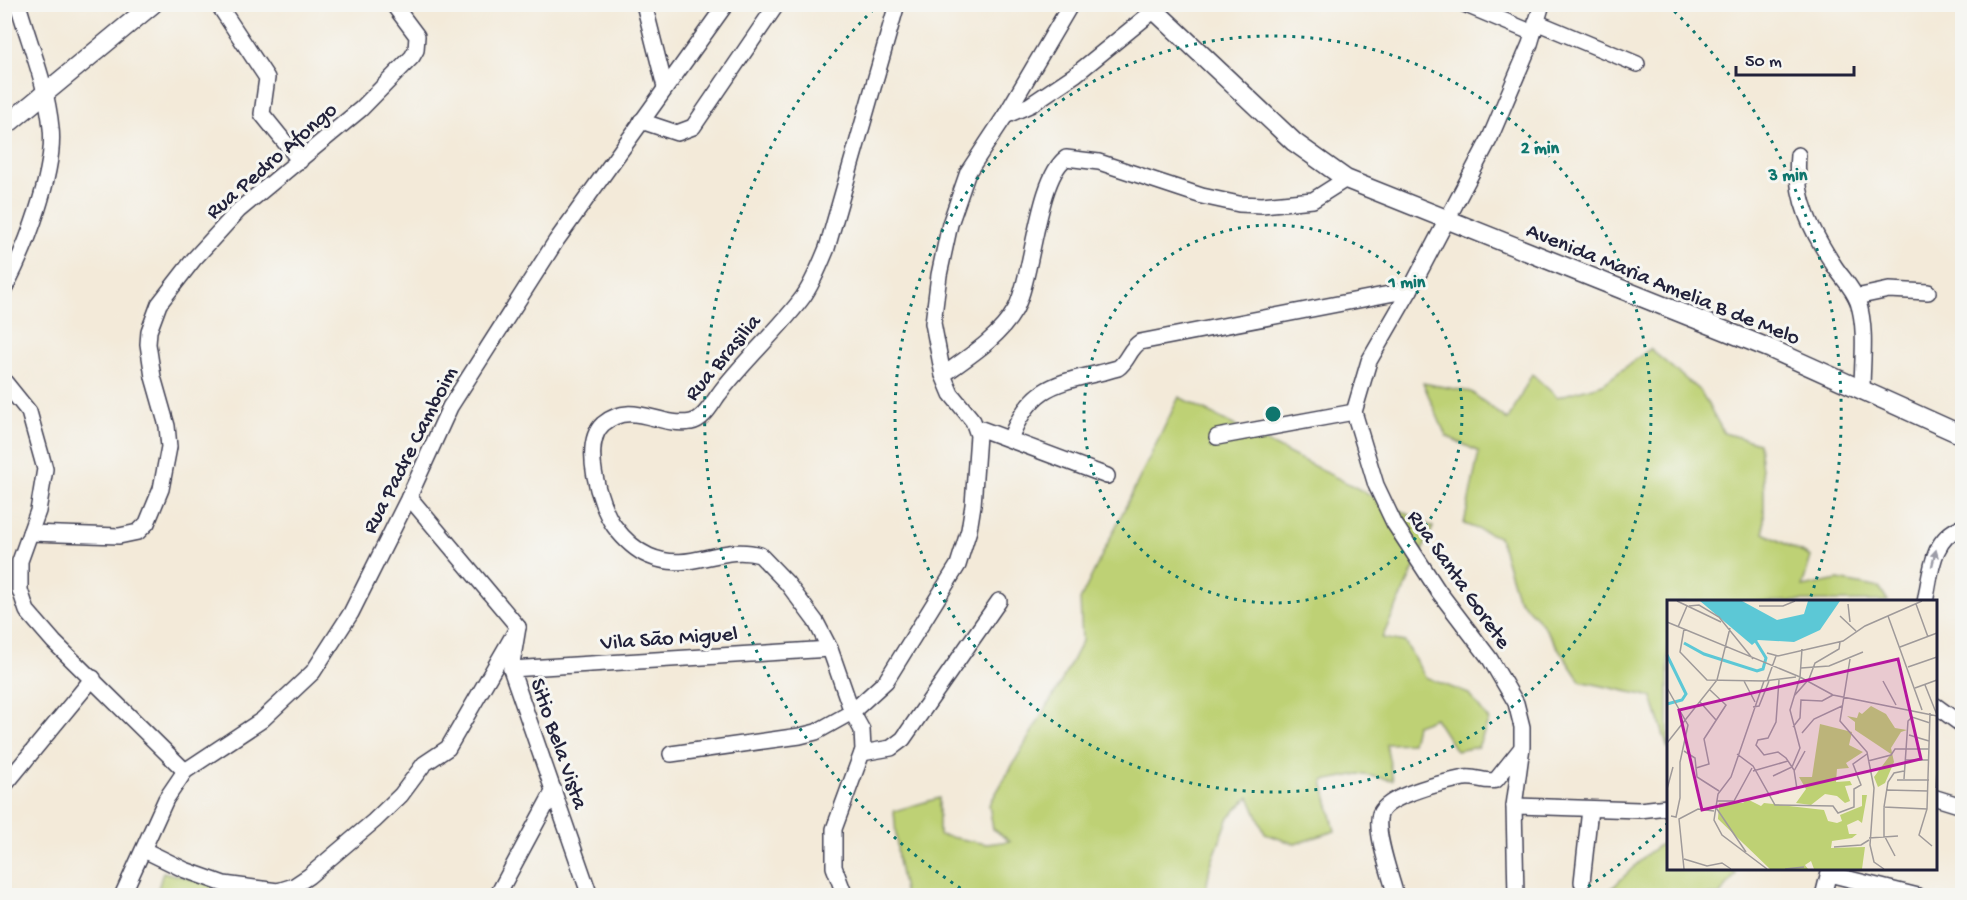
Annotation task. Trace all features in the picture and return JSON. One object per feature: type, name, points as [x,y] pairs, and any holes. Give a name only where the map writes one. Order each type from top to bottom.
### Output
[{"type":"street","points":[[4,127],[153,4]]},
{"type":"street","points":[[218,4],[267,78],[262,114],[300,161]]},
{"type":"street","name":"Rua Pedro Afongo","points":[[30,533],[119,536],[138,532],[147,524],[161,489],[169,447],[167,426],[153,377],[148,344],[149,331],[159,304],[194,259],[239,210],[361,110],[404,66],[416,50],[417,36],[413,27],[393,4]]},
{"type":"street","points":[[644,4],[665,87]]},
{"type":"street","name":"Rua Padre Camboim","points":[[123,894],[166,800],[185,771],[262,720],[313,672],[351,613],[410,497],[450,407],[556,241],[726,4]]},
{"type":"street","points":[[641,121],[677,134],[693,127],[777,4]]},
{"type":"street","name":"Rua Brasilia","points":[[830,649],[809,610],[760,555],[730,552],[684,563],[650,556],[628,542],[613,525],[603,502],[592,456],[594,435],[604,424],[618,416],[633,412],[689,423],[701,417],[728,382],[803,297],[816,275],[827,248],[897,4]]},
{"type":"street","points":[[671,754],[800,736],[816,732],[852,712],[886,681],[958,565],[969,530],[973,505],[978,435],[976,427],[951,394],[943,375],[933,323],[939,275],[950,224],[968,172],[1005,116],[1071,4]]},
{"type":"street","points":[[1464,4],[1637,64]]},
{"type":"street","points":[[1217,438],[1354,412],[1369,361],[1410,290],[1490,138],[1535,28],[1542,4]]},
{"type":"street","points":[[1005,116],[1030,105],[1076,74],[1155,6]]},
{"type":"street","name":"Avenida Maria Amelia B de Melo","points":[[1155,6],[1294,142],[1346,179],[1749,340],[1962,435]]},
{"type":"street","points":[[4,289],[26,241],[52,145],[46,94],[14,9]]},
{"type":"street","points":[[1798,155],[1797,188],[1806,216],[1820,244],[1856,297],[1862,319],[1862,390]]},
{"type":"street","points":[[943,375],[989,340],[1010,318],[1023,290],[1037,226],[1051,182],[1056,168],[1066,158],[1099,162],[1239,204],[1262,205],[1313,200],[1346,179]]},
{"type":"street","points":[[1010,439],[1031,399],[1065,380],[1118,368],[1125,363],[1132,347],[1140,342],[1410,290]]},
{"type":"street","points":[[1856,297],[1889,290],[1928,292]]},
{"type":"street","points":[[4,381],[29,412],[45,469],[44,489],[20,561],[19,576],[27,611],[54,642],[185,771]]},
{"type":"street","name":"Rua Santa Gorete","points":[[1354,412],[1376,486],[1394,523],[1439,592],[1490,659],[1516,703],[1522,747],[1514,806],[1516,896]]},
{"type":"street","points":[[976,427],[1107,476]]},
{"type":"street","points":[[144,850],[185,870],[224,884],[278,891],[294,886],[374,821],[406,789],[424,764],[448,748],[518,627],[410,497]]},
{"type":"street","points":[[1925,600],[1937,548],[1946,536],[1962,527]]},
{"type":"street","points":[[862,753],[891,748],[903,739],[999,601]]},
{"type":"street","name":"Sitio Bela Vista","points":[[518,627],[511,669],[590,896]]},
{"type":"street","points":[[830,649],[852,712],[862,730],[862,753],[834,829],[834,867],[845,896]]},
{"type":"street","name":"Vila São Miguel","points":[[511,669],[830,649]]},
{"type":"street","points":[[4,786],[93,678]]},
{"type":"street","points":[[1937,707],[1962,725]]},
{"type":"street","points":[[1394,895],[1380,834],[1381,811],[1405,795],[1468,777],[1496,780],[1522,747]]},
{"type":"street","points":[[497,896],[554,790]]},
{"type":"street","points":[[1937,799],[1962,806]]},
{"type":"street","points":[[1514,806],[1659,810],[1667,807]]},
{"type":"street","points":[[1582,882],[1590,809]]},
{"type":"street","points":[[1823,896],[1830,871],[1918,896]]},
{"type":"green space","points":[[1650,349],[1701,392],[1724,433],[1759,443],[1764,488],[1764,533],[1811,557],[1802,587],[1838,580],[1880,588],[1887,600],[1667,600],[1667,746],[1652,697],[1580,681],[1543,625],[1517,597],[1499,537],[1464,524],[1479,452],[1446,436],[1423,383],[1471,392],[1508,420],[1532,374],[1557,397],[1603,384]]},
{"type":"green space","points":[[1179,397],[1433,527],[1382,638],[1405,642],[1425,677],[1469,694],[1489,720],[1478,747],[1456,751],[1435,718],[1416,725],[1412,743],[1386,744],[1393,780],[1359,774],[1323,781],[1335,831],[1295,844],[1265,834],[1249,797],[1229,817],[1210,867],[1205,895],[905,896],[898,860],[894,811],[939,798],[939,835],[987,844],[1010,841],[993,829],[989,805],[1059,686],[1082,641],[1080,600]]},
{"type":"green space","points":[[1667,840],[1667,870],[1732,870],[1736,874],[1720,895],[1605,895],[1647,854]]},
{"type":"green space","points":[[163,872],[259,895],[156,896]]}]
